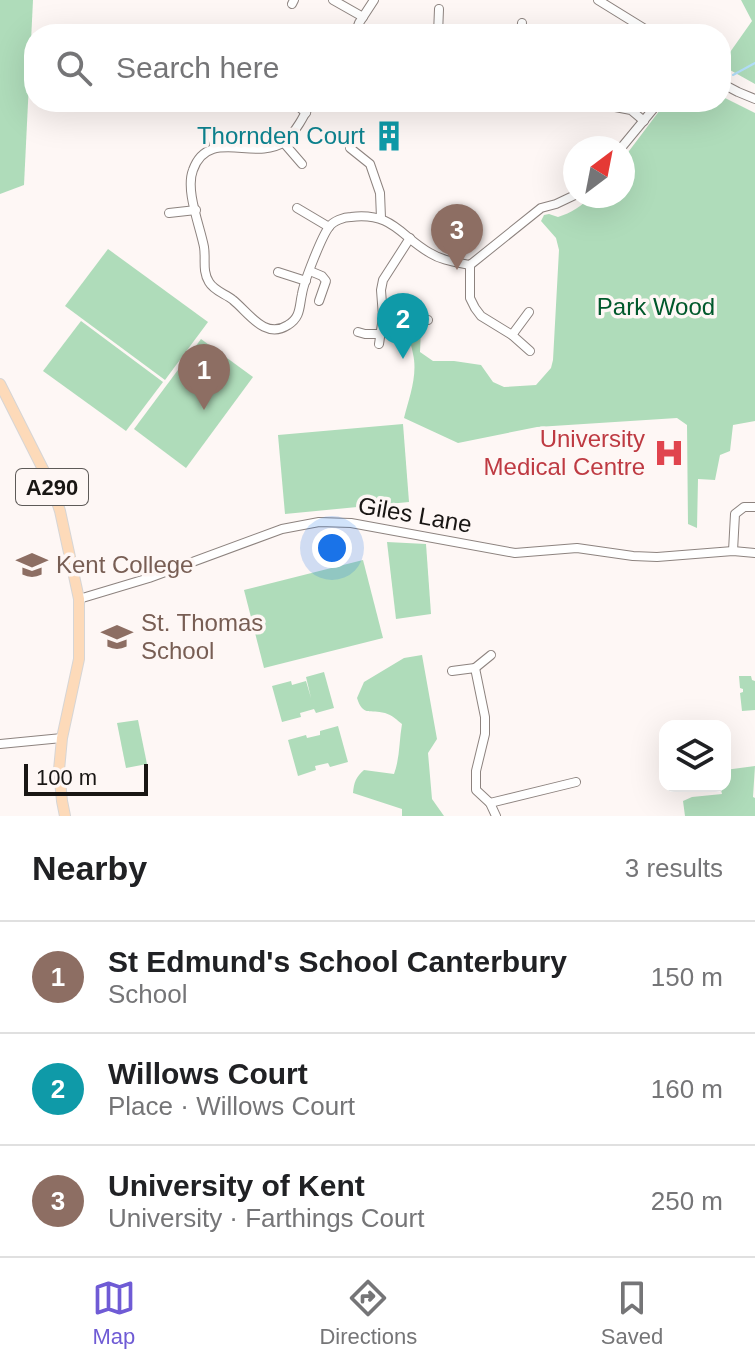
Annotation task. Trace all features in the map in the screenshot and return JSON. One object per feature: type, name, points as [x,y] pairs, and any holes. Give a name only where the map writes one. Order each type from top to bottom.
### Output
[{"type":"main road","name":"A290","points":[[0,384],[52,487],[79,599],[79,659],[62,738],[59,770],[65,816]]},
{"type":"street","points":[[333,0],[363,17]]},
{"type":"street","points":[[358,24],[374,0]]},
{"type":"street","points":[[598,0],[637,24]]},
{"type":"street","points":[[438,24],[439,9]]},
{"type":"street","points":[[731,88],[755,99]]},
{"type":"street","points":[[633,112],[644,121]]},
{"type":"street","points":[[631,136],[651,112]]},
{"type":"street","points":[[306,113],[283,142],[258,150],[215,147],[203,155],[192,170],[191,190],[205,250],[208,281],[259,324],[274,330],[295,320],[308,276],[334,222],[351,217],[381,218],[443,260],[470,265],[541,208],[563,201]]},
{"type":"street","points":[[209,133],[215,147]]},
{"type":"street","points":[[283,142],[302,164]]},
{"type":"street","points":[[350,148],[369,158],[380,193],[381,218]]},
{"type":"street","points":[[297,208],[329,227]]},
{"type":"street","points":[[169,213],[196,210]]},
{"type":"street","points":[[358,332],[380,339],[383,280],[410,238]]},
{"type":"street","points":[[470,265],[470,298],[475,308],[481,316],[512,335],[530,351]]},
{"type":"street","points":[[278,272],[322,276],[326,281],[319,301]]},
{"type":"street","points":[[512,335],[529,312]]},
{"type":"street","points":[[383,317],[428,320]]},
{"type":"street","points":[[733,551],[735,514],[744,507],[755,507]]},
{"type":"street","name":"Giles Lane","points":[[79,599],[161,574],[282,529],[333,521],[515,553],[577,548],[657,557],[733,551],[755,553]]},
{"type":"street","points":[[452,671],[475,668],[491,655]]},
{"type":"street","points":[[475,668],[485,717],[476,790],[490,803],[496,816]]},
{"type":"street","points":[[0,744],[62,738]]},
{"type":"street","points":[[490,803],[576,782]]},
{"type":"green space","points":[[0,0],[33,0],[32,24],[24,24],[24,112],[28,112],[24,185],[0,194]]},
{"type":"green space","points":[[741,0],[755,0],[755,84],[731,71],[731,51],[752,21]]},
{"type":"green space","name":"Park Wood","points":[[731,101],[755,113],[755,421],[733,425],[730,451],[720,455],[715,480],[698,479],[697,528],[688,524],[687,425],[677,418],[537,427],[458,443],[404,418],[414,378],[409,336],[414,324],[421,329],[420,352],[433,361],[481,365],[493,382],[504,387],[536,385],[551,368],[559,250],[556,238],[541,221],[544,215],[558,217],[577,208],[635,208],[635,143],[658,112],[731,112]]},
{"type":"green space","points":[[108,249],[208,322],[165,380],[65,306]]},
{"type":"green space","points":[[81,321],[163,382],[126,431],[43,371]]},
{"type":"green space","points":[[201,339],[253,377],[186,468],[134,429]]},
{"type":"green space","points":[[403,424],[409,502],[285,514],[278,435]]},
{"type":"green space","points":[[387,542],[426,544],[431,614],[396,619]]},
{"type":"green space","points":[[363,560],[383,638],[264,668],[244,590]]},
{"type":"green space","points":[[422,655],[437,739],[428,753],[432,799],[444,816],[402,816],[402,809],[353,793],[356,780],[364,770],[394,774],[402,724],[388,714],[362,708],[357,698],[364,682],[404,658]]},
{"type":"green space","points":[[324,672],[334,708],[316,713],[314,709],[300,713],[301,717],[282,722],[272,686],[306,681],[311,698],[306,677]]},
{"type":"green space","points":[[739,676],[751,676],[755,681],[755,710],[742,711],[740,693],[743,689],[740,688]]},
{"type":"green space","points":[[138,720],[147,764],[126,768],[117,723]]},
{"type":"green space","points":[[338,726],[348,762],[330,767],[328,763],[315,766],[316,770],[298,776],[288,740],[320,735],[320,731]]},
{"type":"green space","points":[[755,766],[755,816],[685,816],[683,801],[731,792],[731,769]]},
{"type":"waterway","points":[[733,75],[755,63]]},
{"type":"place","name":"Thornden Court","points":[[389,136]]},
{"type":"place","name":"University of Kent","points":[[457,270]]},
{"type":"place","name":"Willows Court","points":[[403,359]]},
{"type":"place","name":"St Edmund's School Canterbury","points":[[204,410]]},
{"type":"place","name":"University Medical Centre","points":[[669,453]]},
{"type":"place","name":"Kent College","points":[[32,565]]},
{"type":"place","name":"St. Thomas School","points":[[117,637]]}]
